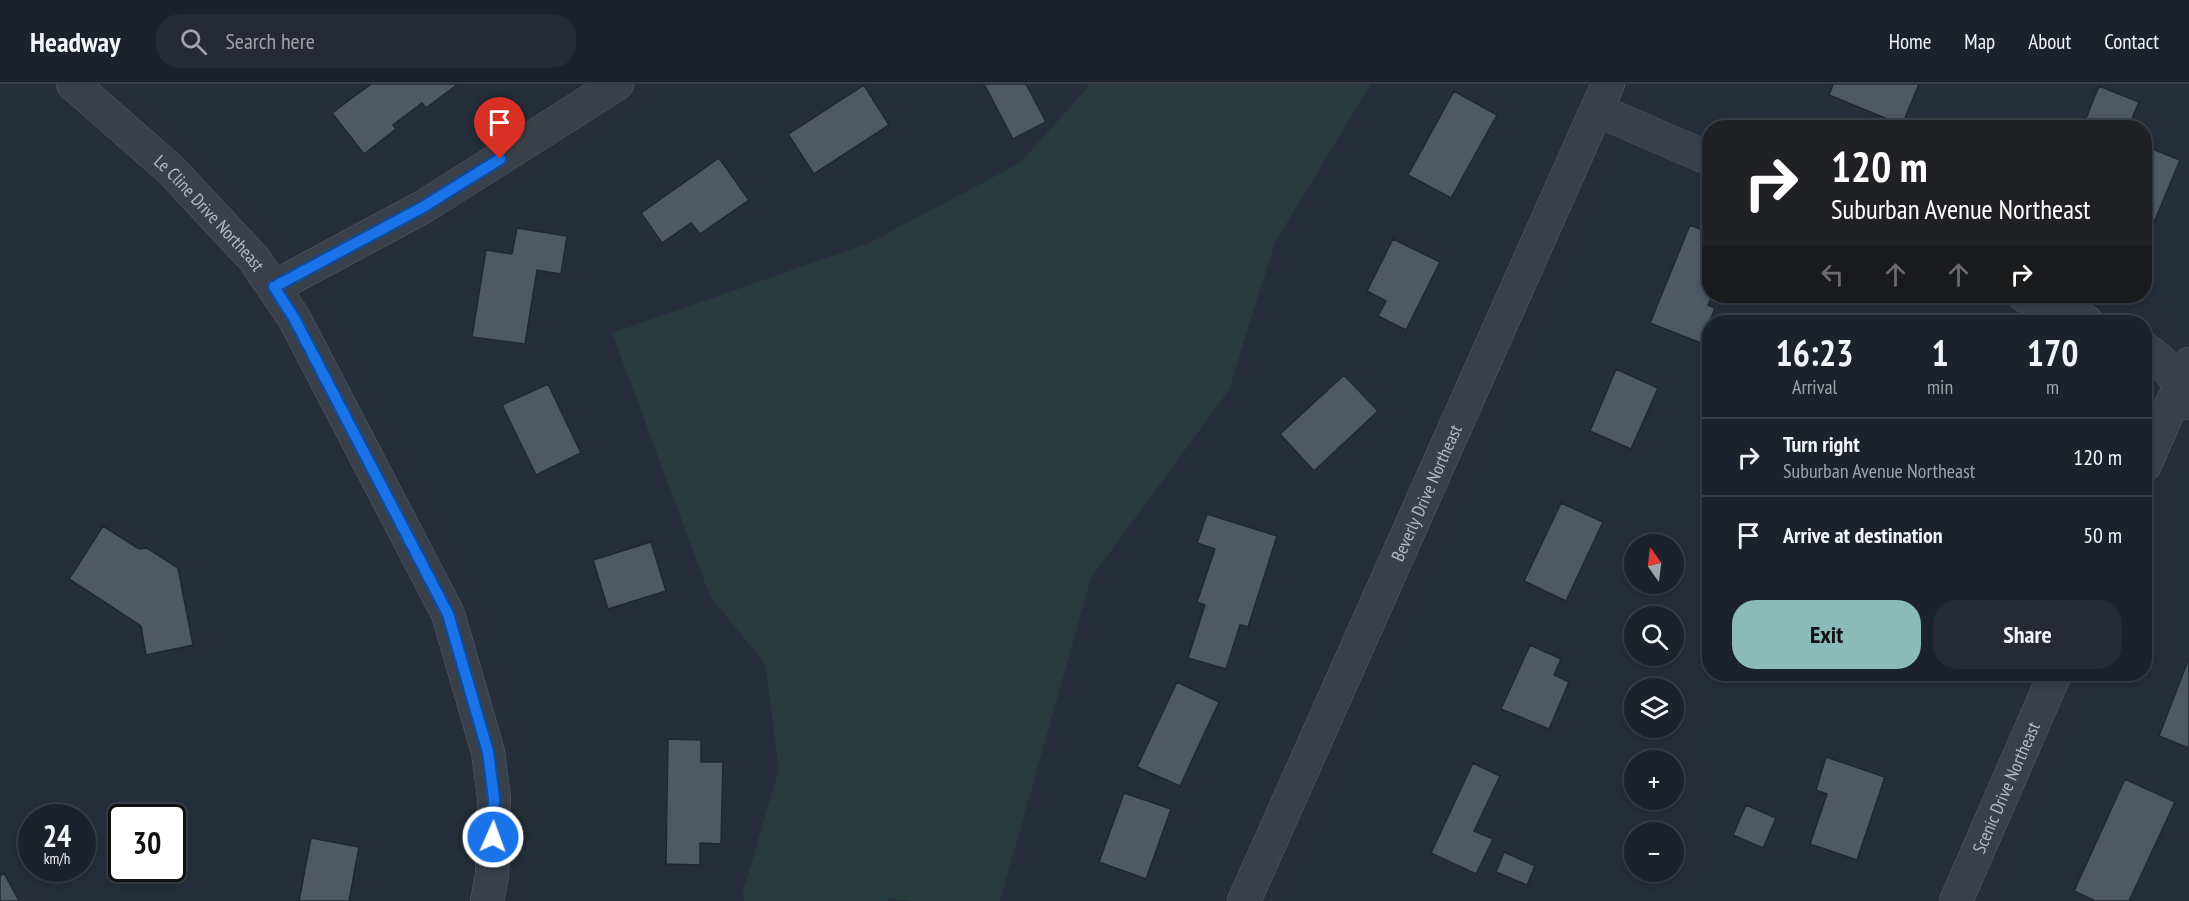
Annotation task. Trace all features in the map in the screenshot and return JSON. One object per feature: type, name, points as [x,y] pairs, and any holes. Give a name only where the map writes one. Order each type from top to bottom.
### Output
[{"type":"street","name":"Le Cline Drive Northeast","points":[[73,84],[171,170],[254,259],[274,287],[294,318],[448,614],[488,752],[494,798],[492,875],[487,901]]},
{"type":"street","points":[[274,287],[423,207],[617,84]]},
{"type":"street","points":[[1603,97],[1702,154]]},
{"type":"street","name":"Beverly Drive Northeast","points":[[1244,901],[1603,97]]},
{"type":"street","points":[[2042,303],[2070,315]]},
{"type":"street","points":[[2152,353],[2186,384],[2152,451]]},
{"type":"street","name":"Scenic Drive Northeast","points":[[1956,901],[2052,681]]},
{"type":"shaded area","points":[[1087,84],[1371,84],[1275,242],[1229,390],[1091,578],[1000,901],[889,899],[887,901],[744,901],[743,892],[779,769],[765,664],[710,596],[612,333],[869,243],[1020,163],[1088,87]]},
{"type":"building","points":[[371,84],[458,84],[426,108],[422,103],[393,125],[396,129],[364,154],[332,113]]},
{"type":"building","points":[[984,84],[1026,84],[1046,122],[1013,139]]},
{"type":"building","points":[[1833,84],[1919,84],[1904,120],[1890,120],[1829,95]]},
{"type":"building","points":[[864,85],[889,125],[814,174],[788,134]]},
{"type":"building","points":[[2099,86],[2139,102],[2131,120],[2085,120]]},
{"type":"building","points":[[1454,91],[1497,115],[1451,198],[1408,175]]},
{"type":"building","points":[[2152,149],[2180,160],[2152,227]]},
{"type":"building","points":[[719,158],[749,200],[700,234],[691,223],[662,243],[641,213]]},
{"type":"building","points":[[1690,225],[1702,230],[1702,303],[1709,303],[1708,305],[1715,308],[1712,315],[1702,315],[1701,343],[1650,323]]},
{"type":"building","points":[[517,228],[567,236],[561,274],[537,270],[525,344],[472,337],[486,250],[512,254]]},
{"type":"building","points":[[1393,239],[1440,262],[1406,330],[1378,316],[1386,301],[1367,291]]},
{"type":"building","points":[[1616,369],[1658,388],[1631,449],[1590,431]]},
{"type":"building","points":[[1344,375],[1378,411],[1314,471],[1280,434]]},
{"type":"building","points":[[548,384],[581,453],[536,475],[502,405]]},
{"type":"building","points":[[1561,503],[1603,522],[1566,601],[1524,581]]},
{"type":"building","points":[[1207,514],[1277,536],[1248,627],[1240,625],[1226,669],[1188,658],[1205,605],[1197,602],[1215,549],[1197,543]]},
{"type":"building","points":[[103,526],[139,549],[147,548],[178,568],[193,645],[146,655],[141,626],[69,579]]},
{"type":"building","points":[[651,542],[666,591],[608,609],[593,560]]},
{"type":"building","points":[[1530,645],[1561,659],[1554,675],[1569,682],[1549,729],[1501,709]]},
{"type":"building","points":[[2189,658],[2189,748],[2159,736]]},
{"type":"building","points":[[1177,682],[1219,702],[1180,786],[1137,767]]},
{"type":"building","points":[[668,739],[701,740],[701,762],[723,762],[721,844],[700,843],[700,865],[666,864]]},
{"type":"building","points":[[1826,757],[1885,777],[1857,860],[1810,844],[1827,794],[1816,790]]},
{"type":"building","points":[[1473,763],[1500,776],[1474,831],[1493,839],[1476,874],[1431,853]]},
{"type":"building","points":[[2125,779],[2175,802],[2129,901],[2095,901],[2074,891]]},
{"type":"building","points":[[1124,793],[1171,809],[1146,879],[1099,862]]},
{"type":"building","points":[[1746,805],[1776,818],[1763,848],[1733,835]]},
{"type":"building","points":[[311,838],[359,847],[349,901],[299,901]]},
{"type":"building","points":[[1504,852],[1535,866],[1527,885],[1496,872]]},
{"type":"building","points":[[4,873],[19,901],[0,901],[0,876]]},
{"type":"route","points":[[493,837],[494,798],[488,752],[448,614],[294,318],[274,287],[423,207],[500,159]]}]
